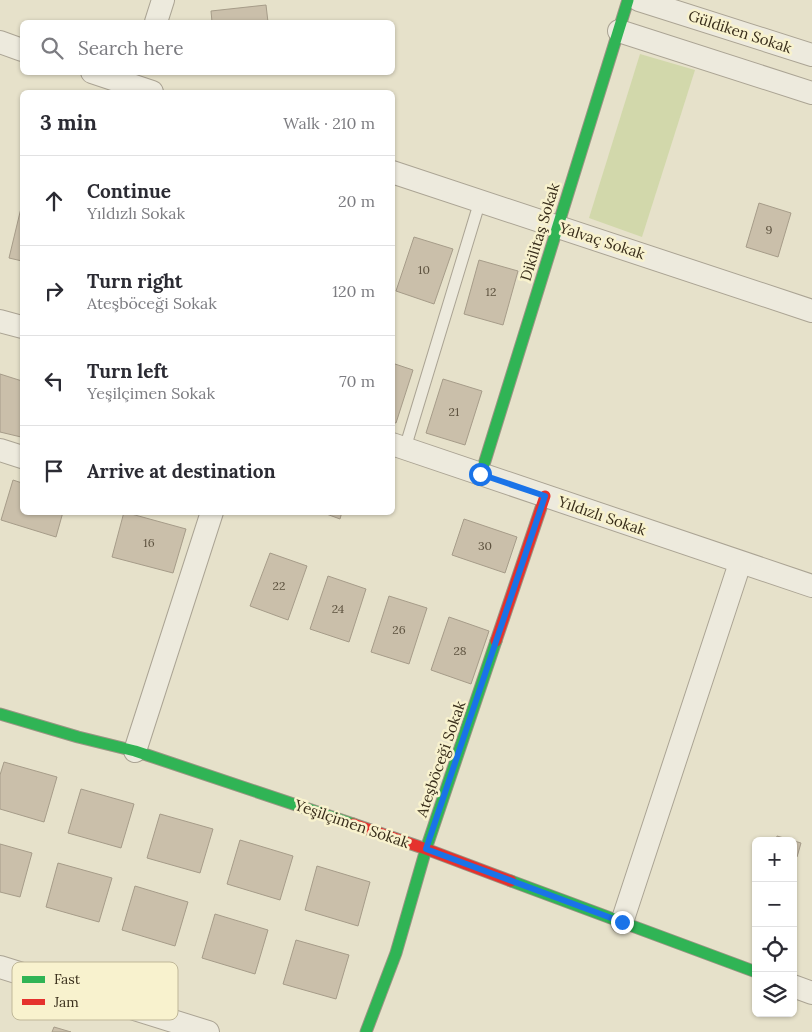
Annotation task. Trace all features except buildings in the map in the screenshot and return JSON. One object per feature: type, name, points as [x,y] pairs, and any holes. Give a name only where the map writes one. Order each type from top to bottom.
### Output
[{"type":"street","points":[[157,20],[163,0]]},
{"type":"street","name":"Dikilitaş Sokak","points":[[480,474],[628,0]]},
{"type":"street","name":"Güldiken Sokak","points":[[639,0],[812,54]]},
{"type":"street","points":[[619,31],[812,93]]},
{"type":"street","points":[[0,42],[20,49]]},
{"type":"street","points":[[102,75],[140,86]]},
{"type":"street","name":"Yalvaç Sokak","points":[[395,173],[812,311]]},
{"type":"street","points":[[0,321],[20,326]]},
{"type":"street","name":"Yıldızlı Sokak","points":[[399,446],[812,586]]},
{"type":"street","points":[[0,450],[20,456]]},
{"type":"street","name":"Ateşböceği Sokak","points":[[366,1032],[396,953],[426,849],[545,496]]},
{"type":"street","points":[[135,751],[211,515]]},
{"type":"street","points":[[622,922],[740,563]]},
{"type":"street","name":"Yeşilçimen Sokak","points":[[0,714],[135,751],[426,849],[752,971]]},
{"type":"street","points":[[0,967],[12,971]]},
{"type":"street","points":[[797,987],[812,992]]},
{"type":"street","points":[[152,1020],[169,1026],[208,1032]]},
{"type":"lane","points":[[399,446],[480,201]]},
{"type":"green space","points":[[640,54],[695,70],[642,237],[589,218]]},
{"type":"traffic: fast","points":[[481,474],[628,0]]},
{"type":"traffic: fast","points":[[366,1032],[396,953],[426,849],[496,641]]},
{"type":"traffic: fast","points":[[0,714],[78,737],[135,751],[353,824]]},
{"type":"traffic: fast","points":[[511,881],[752,971]]},
{"type":"traffic: jam","points":[[496,641],[545,496]]},
{"type":"traffic: jam","points":[[353,824],[511,881]]},
{"type":"route","points":[[480,474],[545,496],[426,849],[622,922]]}]
